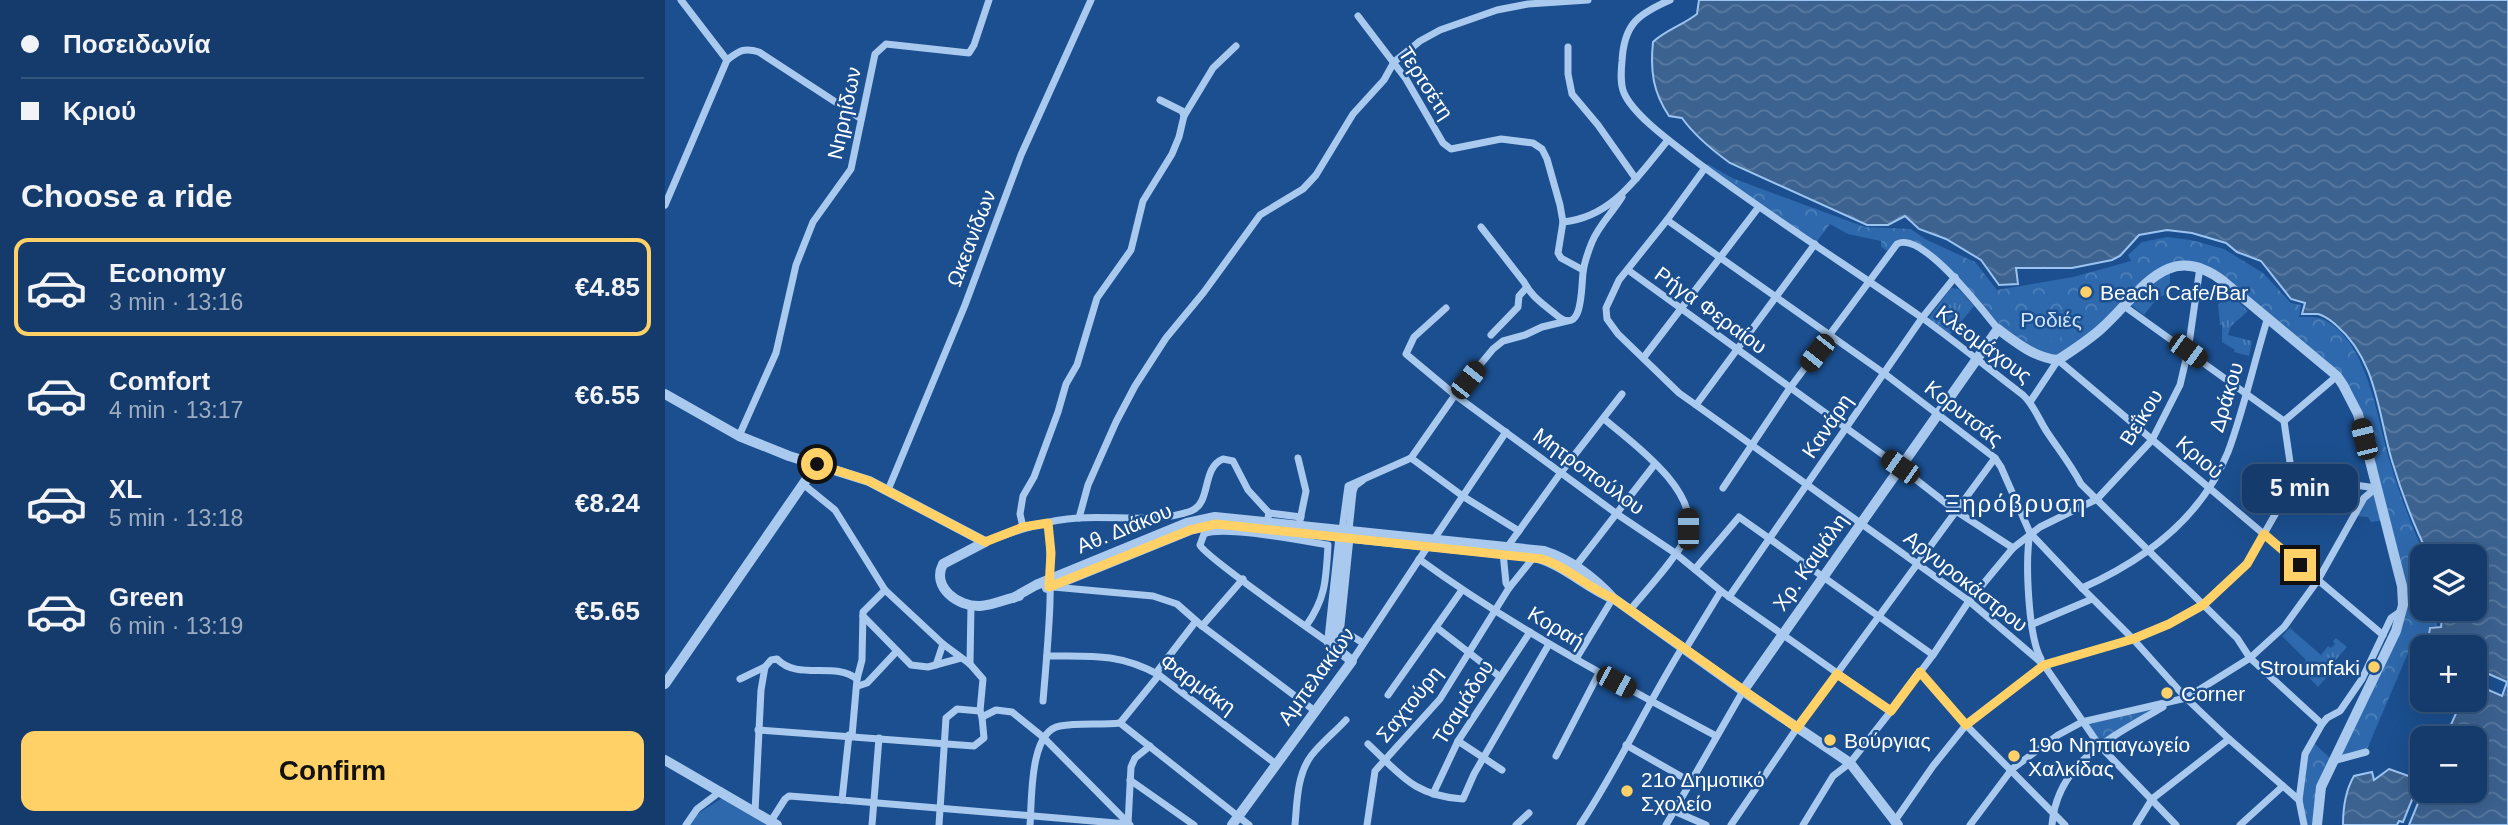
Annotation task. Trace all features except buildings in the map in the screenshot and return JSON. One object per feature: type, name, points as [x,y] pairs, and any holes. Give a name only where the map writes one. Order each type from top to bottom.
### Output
[{"type":"street","points":[[681,0],[727,60]]},
{"type":"street","name":"Νηρηίδων","points":[[739,436],[776,353],[796,265],[813,222],[851,169],[875,54],[886,44],[968,53],[974,45],[989,0]]},
{"type":"street","name":"Ωκεανίδων","points":[[888,491],[965,305],[1021,155],[1091,0]]},
{"type":"street","points":[[1079,518],[1088,485],[1116,422],[1135,386],[1170,332],[1204,292],[1260,215],[1272,205],[1303,189],[1316,175],[1353,114],[1384,80],[1394,62],[1420,41],[1440,30],[1497,10],[1528,4],[1588,0]]},
{"type":"street","name":"Κλεομάχους","points":[[1670,0],[1634,21],[1625,37],[1622,59],[1624,92],[1635,108],[1665,137],[1758,208],[1922,318],[2030,402],[2081,484],[2237,638],[2250,658],[2322,724]]},
{"type":"street","name":"Τερτσέτη","points":[[1358,16],[1394,62],[1443,143],[1451,149],[1501,139],[1533,143],[1542,149],[1553,178],[1563,222],[1558,253],[1561,258],[1583,270]]},
{"type":"street","points":[[1023,527],[1020,514],[1023,496],[1034,477],[1066,384],[1077,365],[1097,298],[1131,250],[1143,201],[1172,154],[1184,116],[1213,68],[1236,46]]},
{"type":"street","points":[[1568,47],[1568,74],[1572,94],[1598,125],[1636,179]]},
{"type":"street","points":[[665,205],[727,60],[740,50],[751,49],[759,52],[860,118]]},
{"type":"street","points":[[1160,100],[1182,111],[1184,116]]},
{"type":"street","points":[[1333,646],[1345,534],[1355,486],[1367,476],[1411,458],[1455,395],[1493,349],[1503,341],[1573,319],[1580,308],[1583,270],[1593,238],[1665,137]]},
{"type":"street","points":[[1628,270],[1705,168]]},
{"type":"street","points":[[1563,222],[1577,221],[1594,215],[1622,197]]},
{"type":"street","points":[[1644,357],[1758,208]]},
{"type":"street","name":"Κορυτσάς","points":[[1667,220],[1885,374],[1995,458],[2030,533],[2186,698],[2300,803]]},
{"type":"street","points":[[1481,227],[1529,292],[1559,319],[1567,321]]},
{"type":"street","points":[[1723,488],[1790,388],[1897,244],[1902,242],[1910,243],[1955,277],[1998,329],[2029,350],[2050,360],[2058,360]]},
{"type":"street","points":[[1698,403],[1815,244]]},
{"type":"street","points":[[2030,402],[2058,360],[2101,329],[2149,278],[2175,267],[2200,267],[2209,270],[2337,376],[2358,414],[2403,597],[2396,631],[2321,787],[2318,825]]},
{"type":"street","name":"Βεΐκου","points":[[1803,825],[1833,776],[1850,763],[1933,655],[1969,601],[2013,548],[2030,533],[2097,499],[2152,440],[2180,386],[2200,267]]},
{"type":"street","name":"Ρήγα Φεραίου","points":[[1628,270],[1957,511],[2013,548]]},
{"type":"street","name":"Αργυροκάστρου","points":[[1628,270],[1612,293],[1606,308],[1607,319],[1618,334],[1679,393],[1698,403],[1916,565],[1969,601],[2044,665],[2099,745],[2176,825]]},
{"type":"street","name":"Κανάρη","points":[[1729,597],[1922,318],[1955,277]]},
{"type":"street","points":[[1491,335],[1518,307],[1519,296],[1527,287]]},
{"type":"street","points":[[1895,823],[1933,766],[1966,725],[2044,665],[2133,639],[2169,624],[2203,605],[2247,564],[2286,495],[2292,476],[2284,421],[2124,306]]},
{"type":"street","name":"Μητροπούλου","points":[[1446,308],[1414,337],[1406,354],[1455,395],[1617,514],[1675,553],[1729,597],[1891,711]]},
{"type":"street","name":"Δράκου","points":[[2082,588],[2118,572],[2150,552],[2193,510],[2209,487],[2227,453],[2268,317]]},
{"type":"street","name":"Χρ. Καψάλη","points":[[1666,825],[1743,691],[1998,329]]},
{"type":"street","name":"Κριού","points":[[2058,360],[2383,635]]},
{"type":"street","points":[[2284,421],[2337,376]]},
{"type":"street","points":[[665,394],[739,436],[852,474],[985,542]]},
{"type":"street","points":[[1509,587],[1506,583],[1506,550],[1562,471],[1622,394]]},
{"type":"street","points":[[1604,419],[1655,464],[1683,498],[1688,514],[1686,539],[1630,610]]},
{"type":"street","name":"Αμπελακίων","points":[[1235,821],[1352,660],[1506,432]]},
{"type":"street","points":[[970,664],[971,605],[958,600],[947,592],[942,584],[940,572],[946,561],[1023,527],[1079,518],[1119,519],[1192,511],[1200,501],[1210,469],[1223,458],[1233,461],[1248,490],[1268,517]]},
{"type":"street","points":[[1298,458],[1306,491],[1300,521]]},
{"type":"street","points":[[1411,458],[1464,497],[1519,531]]},
{"type":"street","points":[[1731,825],[1797,728],[1995,458]]},
{"type":"street","points":[[665,684],[817,464]]},
{"type":"street","points":[[1575,567],[1655,464]]},
{"type":"street","points":[[2292,476],[2376,488]]},
{"type":"street","points":[[758,730],[974,746],[983,738],[983,679],[970,664],[943,644],[885,590],[835,510],[803,484]]},
{"type":"street","points":[[1973,824],[2012,769],[2058,735],[2082,722],[2186,698],[2250,658],[2284,627],[2318,580],[2364,498],[2376,488]]},
{"type":"street","name":"Αθ. Διάκου","points":[[971,605],[988,605],[1013,598],[1197,520],[1215,517],[1268,517],[1300,521],[1345,534]]},
{"type":"street","points":[[1695,569],[1739,517],[1933,655]]},
{"type":"street","points":[[1042,701],[1047,656],[1051,553],[1048,523]]},
{"type":"street","name":"Αθ. Διάκου","points":[[1049,583],[1190,530],[1208,525],[1225,525],[1552,554],[1601,585],[1613,598]]},
{"type":"street","points":[[1306,626],[1320,604],[1325,589],[1328,545],[1231,532],[1212,531],[1204,534],[1202,550],[1352,660]]},
{"type":"street","points":[[2030,533],[2027,553],[2033,624],[2038,653],[2044,665]]},
{"type":"street","points":[[1333,646],[1339,628],[1345,534]]},
{"type":"street","name":"Αθ. Διάκου","points":[[1506,550],[1558,565],[1597,591],[1613,598],[1850,763],[1895,823]]},
{"type":"street","name":"Σαχτούρη","points":[[1367,825],[1375,771],[1440,699],[1509,587],[1534,557]]},
{"type":"street","name":"Κοραή","points":[[1419,559],[1462,590],[1549,644],[1716,736]]},
{"type":"street","points":[[1120,723],[1199,624],[1243,579]]},
{"type":"street","points":[[1049,583],[1153,596],[1177,604],[1199,624],[1315,711]]},
{"type":"street","points":[[842,800],[862,660],[863,612],[885,590]]},
{"type":"street","points":[[1388,695],[1462,590]]},
{"type":"street","points":[[1580,825],[1596,801],[1650,700],[1721,591]]},
{"type":"street","points":[[1576,659],[1613,598]]},
{"type":"street","points":[[2033,624],[2092,599]]},
{"type":"street","points":[[2304,825],[2300,803],[2305,754],[2322,724],[2340,711],[2362,679],[2391,618],[2401,611]]},
{"type":"street","points":[[863,616],[911,665],[928,667],[961,658]]},
{"type":"street","points":[[1436,627],[1499,676]]},
{"type":"street","points":[[1339,628],[1363,643]]},
{"type":"street","name":"Τσαμάδου","points":[[1433,794],[1458,741],[1529,632]]},
{"type":"street","points":[[936,665],[943,644]]},
{"type":"street","points":[[1368,744],[1411,785],[1433,794],[1463,799],[1465,788],[1549,644]]},
{"type":"street","points":[[740,679],[777,659],[785,667],[846,673],[857,682],[867,683],[897,651]]},
{"type":"street","name":"Φαρμάκη","points":[[1047,656],[1125,659],[1158,674],[1276,764]]},
{"type":"street","points":[[755,812],[758,730],[765,667]]},
{"type":"street","points":[[1920,672],[1966,725],[2065,825]]},
{"type":"street","points":[[1556,756],[1599,673]]},
{"type":"street","points":[[2052,825],[2053,813],[2069,773],[2099,745],[2168,704]]},
{"type":"street","points":[[939,825],[946,718],[957,709],[981,714],[996,710],[1012,712],[1043,737],[1129,824]]},
{"type":"street","points":[[1295,825],[1298,788],[1306,766],[1311,756],[1346,720]]},
{"type":"street","points":[[1030,821],[1033,775],[1043,737],[1049,730],[1061,725],[1120,723],[1235,821],[1249,825]]},
{"type":"street","points":[[872,825],[879,738]]},
{"type":"street","points":[[2136,825],[2152,799],[2229,739]]},
{"type":"street","points":[[1458,741],[1502,770]]},
{"type":"street","points":[[1626,745],[1691,782]]},
{"type":"street","points":[[1129,824],[1131,767],[1135,758],[1150,746]]},
{"type":"street","points":[[2332,761],[2366,752]]},
{"type":"street","points":[[665,760],[774,823],[789,796],[940,806],[1030,821],[1129,824]]},
{"type":"street","points":[[1130,780],[1194,825]]},
{"type":"street","points":[[2240,825],[2283,786]]},
{"type":"street","points":[[686,825],[697,808],[721,791]]},
{"type":"street","points":[[1674,811],[1706,825]]},
{"type":"street","points":[[1515,825],[1528,813]]},
{"type":"green space","name":"Ροδιές","points":[[1708,164],[1732,178],[1865,227],[1911,229],[1925,239],[1975,262],[1997,290],[2073,277],[2131,261],[2128,255],[2142,242],[2167,237],[2191,240],[2224,249],[2263,273],[2291,303],[2301,305],[2299,317],[2325,320],[2340,332],[2352,347],[2370,385],[2395,477],[2420,544],[2410,544],[2410,621],[2436,621],[2437,626],[2430,626],[2428,635],[2410,635],[2410,648],[2368,747],[2362,753],[2332,761],[2317,825],[2304,825],[2301,793],[2308,751],[2313,742],[2332,760],[2403,605],[2384,520],[2371,522],[2368,517],[2353,516],[2376,488],[2358,414],[2337,376],[2209,270],[2174,267],[2058,360],[1998,329],[1958,280],[1923,251],[1902,242],[1891,253],[1881,247],[1881,241],[1848,234],[1830,224],[1815,244],[1705,168]]},
{"type":"green space","points":[[2170,273],[2170,294],[2158,297],[2144,315],[2127,302],[2149,278]]},
{"type":"green space","points":[[1951,288],[1959,289],[1974,306],[1950,335],[1928,319]]},
{"type":"green space","points":[[2228,292],[2248,311],[2231,326],[2228,335],[2252,341],[2249,356],[2234,352],[2235,350],[2222,342],[2218,305]]},
{"type":"green space","name":"Ροδιές","points":[[2050,311],[2062,312],[2060,342],[2033,339],[2035,323],[2049,324]]},
{"type":"green space","points":[[2290,628],[2321,655],[2328,646],[2331,648],[2335,644],[2333,641],[2336,638],[2347,647],[2332,664],[2334,669],[2318,687],[2300,668],[2306,660],[2282,636]]},
{"type":"green space","points":[[2168,704],[2099,745],[2082,722]]},
{"type":"green space","points":[[727,795],[777,825],[689,825],[697,814]]},
{"type":"water","points":[[1699,0],[2508,0],[2508,825],[2409,825],[2418,803],[2487,803],[2487,726],[2450,726],[2457,712],[2487,712],[2487,689],[2502,696],[2507,682],[2487,673],[2487,635],[2429,635],[2430,628],[2441,627],[2442,621],[2487,621],[2487,544],[2424,544],[2396,473],[2368,371],[2350,339],[2336,325],[2318,314],[2302,314],[2305,303],[2291,299],[2261,261],[2237,252],[2226,243],[2192,233],[2167,230],[2139,235],[2120,256],[2112,260],[2072,268],[2016,268],[2018,284],[1999,285],[1981,260],[1946,239],[1919,229],[1905,216],[1888,225],[1867,225],[1730,163],[1692,131],[1682,118],[1669,116],[1659,98],[1654,81],[1653,42],[1697,14]]},
{"type":"water","points":[[2389,769],[2410,776],[2411,803],[2403,822],[2399,821],[2397,825],[2343,825],[2345,799],[2354,776],[2372,772],[2374,780]]},
{"type":"place","name":"Beach Cafe/Bar","points":[[2086,292]]},
{"type":"place","name":"Stroumfaki","points":[[2374,667]]},
{"type":"place","name":"Corner","points":[[2167,693]]},
{"type":"place","name":"Βούργιας","points":[[1830,740]]},
{"type":"place","name":"19ο Νηπιαγωγείο Χαλκίδας","points":[[2014,756]]},
{"type":"place","name":"21ο Δημοτικό Σχολείο","points":[[1627,791]]},
{"type":"district","name":"Ξηρόβρυση","points":[[2016,503]]},
{"type":"route","points":[[817,464],[869,481],[985,542],[1023,527],[1048,523],[1051,553],[1049,587],[1190,530],[1216,524],[1542,559],[1558,565],[1597,591],[1613,598],[1797,728],[1837,674],[1891,711],[1920,672],[1966,725],[2044,665],[2133,639],[2169,624],[2203,605],[2247,564],[2264,534],[2300,565]]}]
